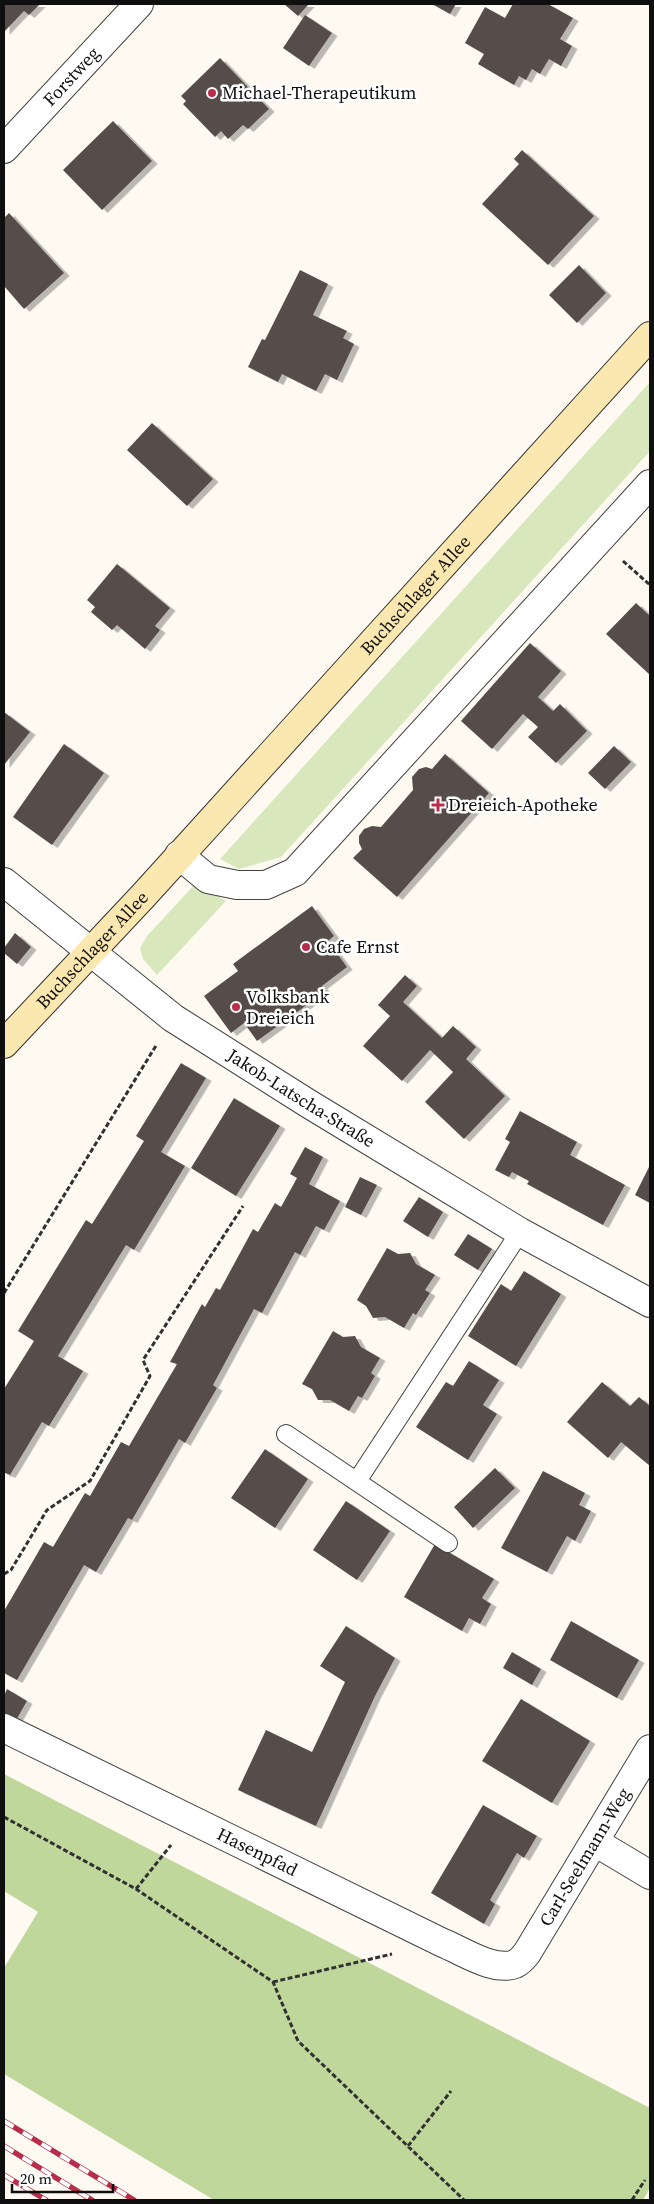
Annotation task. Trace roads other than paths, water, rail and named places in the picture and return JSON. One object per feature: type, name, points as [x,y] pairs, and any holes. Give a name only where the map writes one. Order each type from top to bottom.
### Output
[{"type":"main road","name":"Buchschlager Allee","points":[[4,1044],[180,855],[650,336]]},
{"type":"street","name":"Forstweg","points":[[4,149],[140,4]]},
{"type":"street","points":[[180,855],[208,879],[237,885],[266,885],[295,872],[650,484]]},
{"type":"street","name":"Jakob-Latscha-Straße","points":[[4,882],[173,1018],[309,1104],[520,1232],[650,1303]]},
{"type":"street","name":"Hasenpfad","points":[[4,1728],[459,1950],[490,1964],[516,1964]]},
{"type":"street","name":"Carl-Seelmann-Weg","points":[[516,1964],[527,1954],[650,1749]]},
{"type":"street","points":[[595,1842],[650,1875]]},
{"type":"lane","points":[[357,1481],[520,1232]]},
{"type":"lane","points":[[286,1434],[448,1542]]},
{"type":"railway","points":[[4,2121],[134,2200]]},
{"type":"railway","points":[[4,2146],[92,2200]]},
{"type":"railway","points":[[4,2175],[46,2200]]},
{"type":"place","name":"Michael-Therapeutikum","points":[[212,93]]},
{"type":"place","name":"Dreieich-Apotheke","points":[[438,805]]},
{"type":"place","name":"Cafe Ernst","points":[[306,947]]},
{"type":"place","name":"Volksbank Dreieich","points":[[236,1007]]}]
